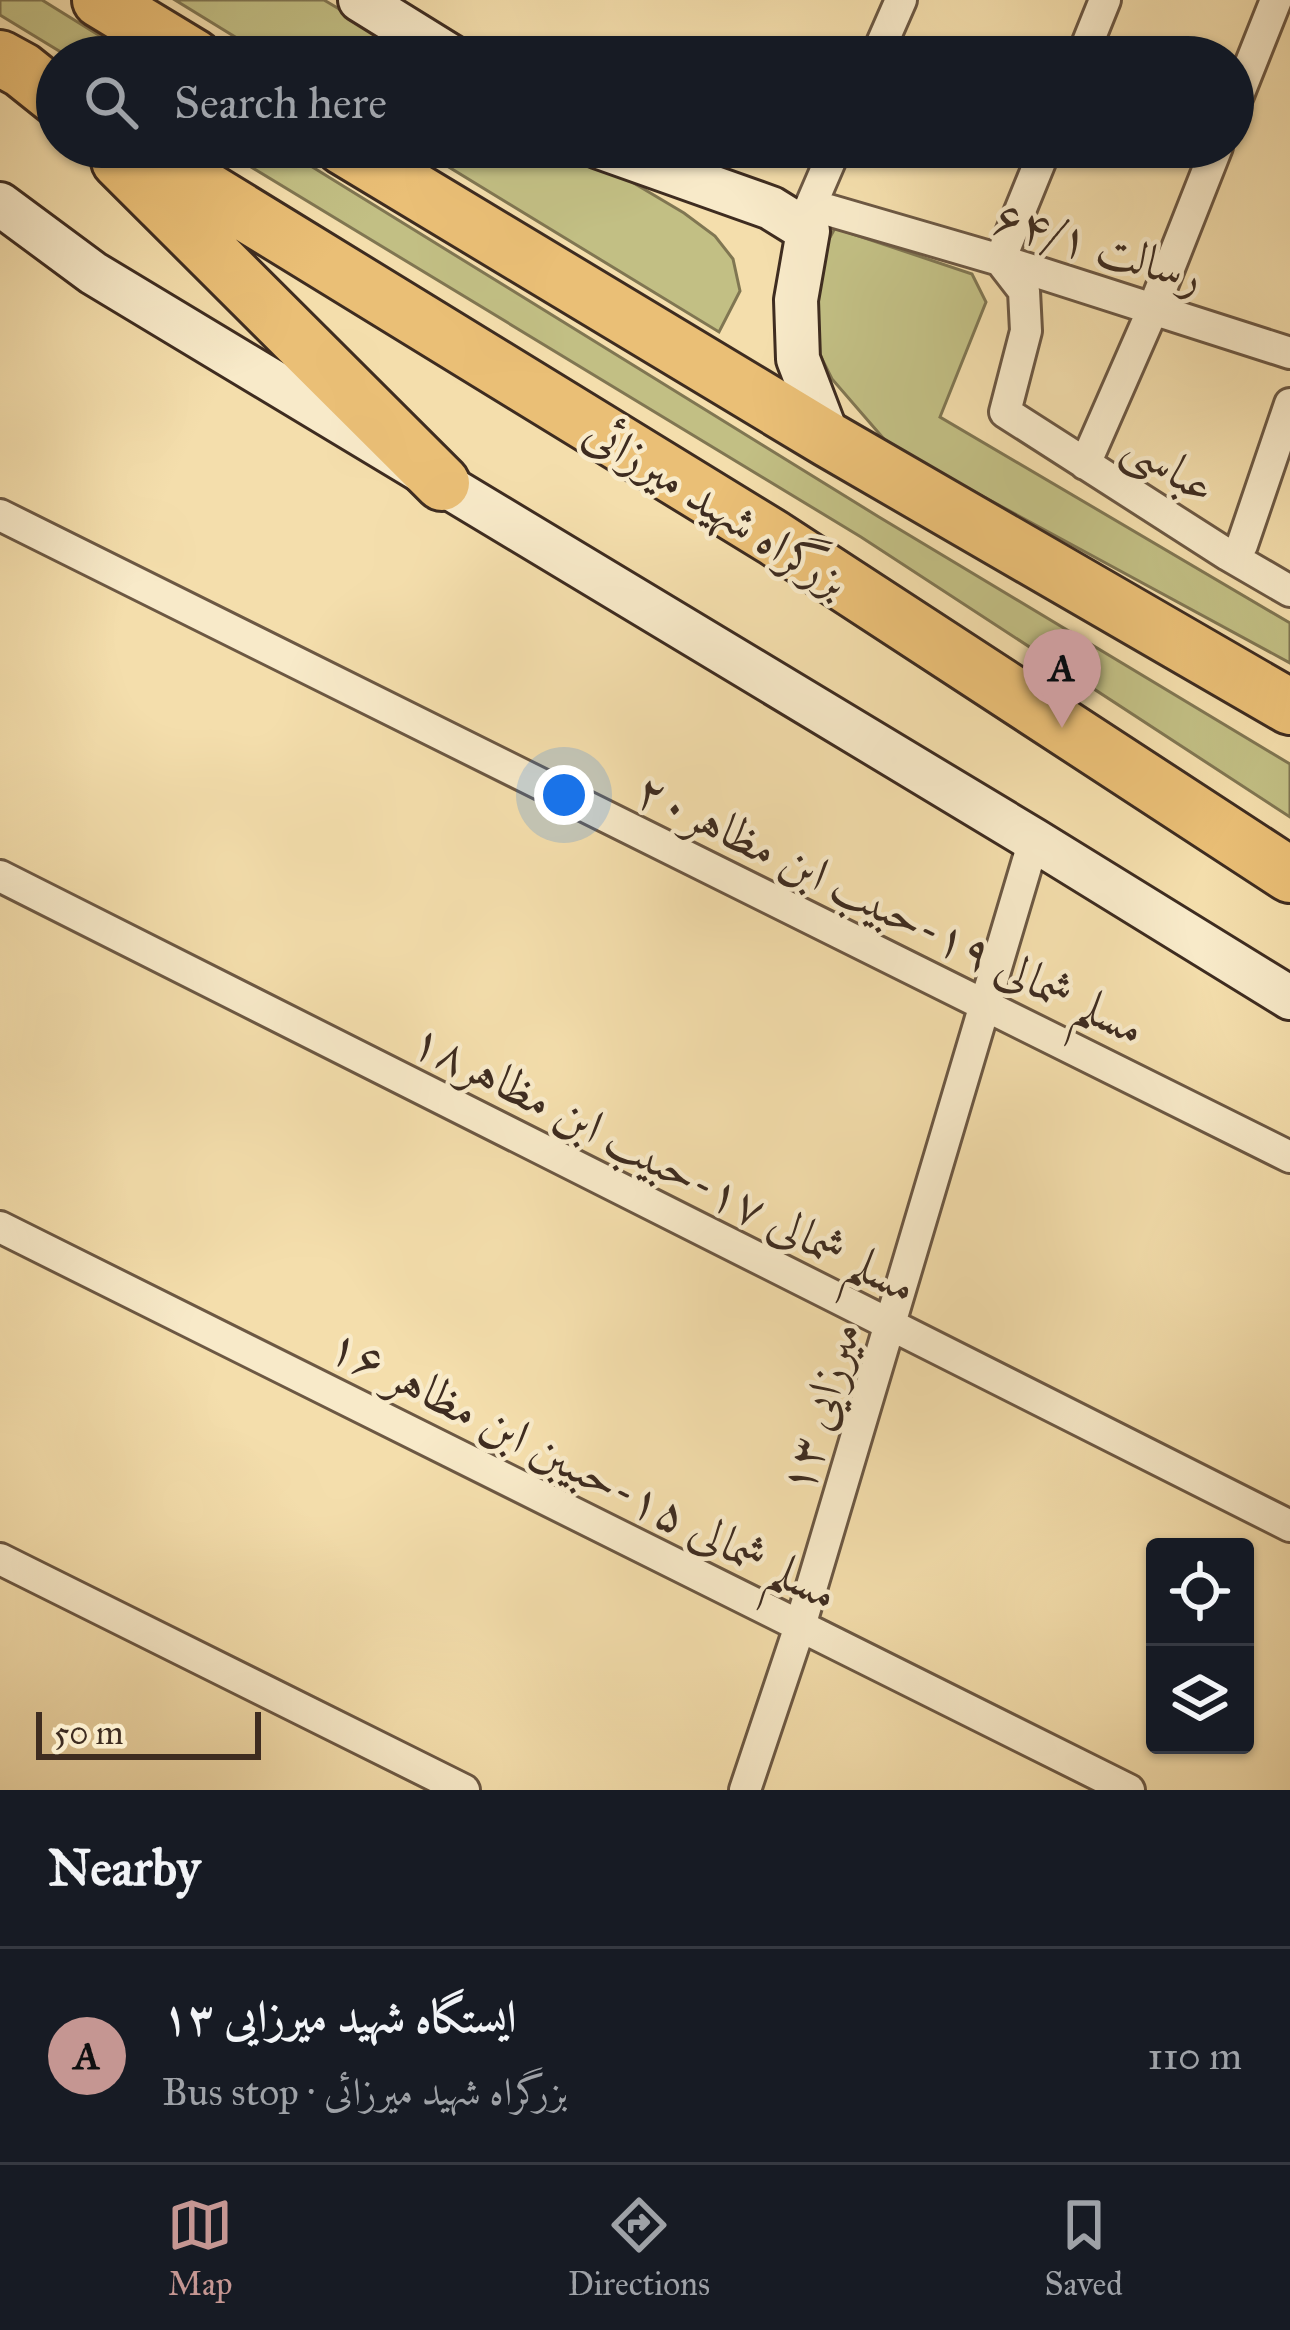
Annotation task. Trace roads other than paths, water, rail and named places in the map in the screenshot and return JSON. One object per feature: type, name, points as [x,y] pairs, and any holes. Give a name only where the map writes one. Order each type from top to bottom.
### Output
[{"type":"highway","points":[[100,0],[159,36]]},
{"type":"highway","points":[[0,58],[36,82]]},
{"type":"highway","points":[[125,168],[442,483]]},
{"type":"highway","name":"بزرگراه شهید میرزائی","points":[[171,168],[774,538],[1290,875]]},
{"type":"highway","points":[[378,168],[830,440],[1290,706]]},
{"type":"street","points":[[360,0],[418,36]]},
{"type":"street","points":[[885,36],[901,0]]},
{"type":"street","points":[[1090,36],[1105,0]]},
{"type":"street","points":[[1254,55],[1276,0]]},
{"type":"street","points":[[658,168],[809,218]]},
{"type":"street","points":[[828,168],[809,218],[796,300],[798,359],[830,440]]},
{"type":"street","points":[[1000,260],[1037,168]]},
{"type":"street","points":[[1085,464],[1209,168]]},
{"type":"street","points":[[0,204],[93,273],[1290,998]]},
{"type":"street","name":"رسالت ۶۴/۱","points":[[809,218],[1000,260],[1290,353]]},
{"type":"street","name":"عباسی","points":[[1000,260],[1024,291],[1026,331],[1004,412],[1290,591]]},
{"type":"street","points":[[1242,545],[1290,404]]},
{"type":"street","name":"مسلم شمالی ۱۹-حبیب ابن مظاهر۲۰","points":[[0,515],[1290,1157]]},
{"type":"street","name":"میرزایی ۱۳","points":[[745,1790],[891,1327],[1034,840]]},
{"type":"street","name":"مسلم شمالی ۱۷-حبیب ابن مظاهر۱۸","points":[[0,876],[1290,1526]]},
{"type":"street","name":"مسلم شمالی ۱۵-حبیبن ابن مظاهر ۱۶","points":[[0,1227],[1129,1790]]},
{"type":"street","points":[[0,1558],[464,1790]]},
{"type":"place","name":"ایستگاه شهید میرزایی ۱۳","points":[[1062,728]]}]
